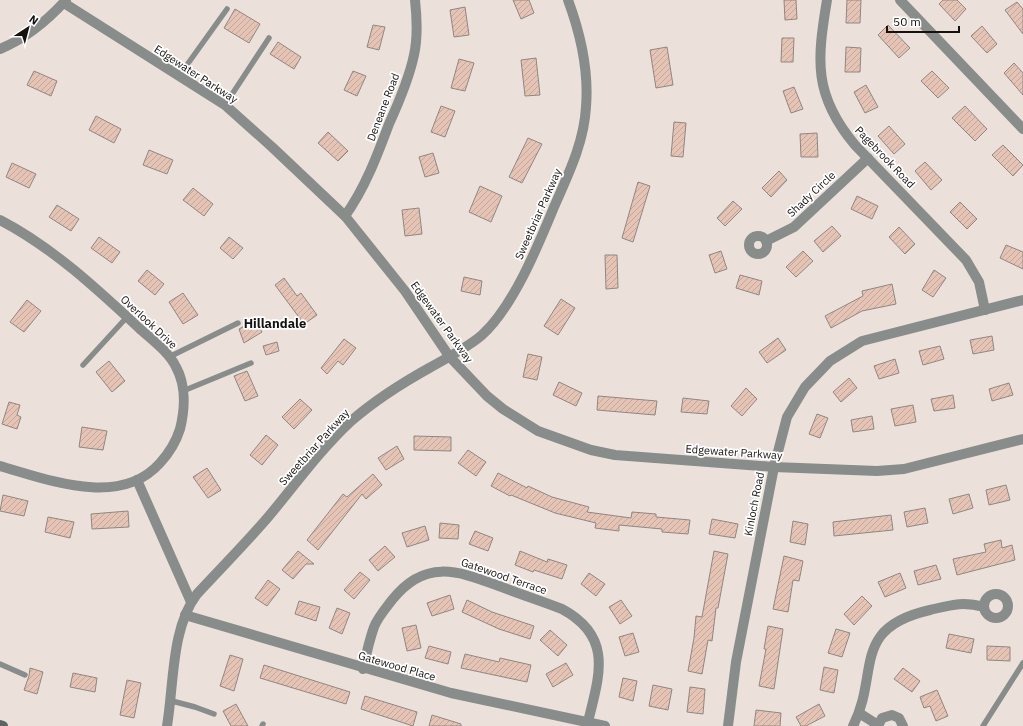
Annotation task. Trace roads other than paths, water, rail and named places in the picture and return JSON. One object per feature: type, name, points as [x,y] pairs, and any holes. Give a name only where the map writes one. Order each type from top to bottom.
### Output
[{"type":"street","name":"Deneane Road","points":[[345,216],[356,201],[375,160],[402,94],[414,56],[417,38],[415,0]]},
{"type":"street","name":"Sweetbriar Parkway","points":[[167,726],[172,701],[178,642],[191,602],[262,524],[349,424],[383,395],[474,342],[488,330],[499,316],[532,258],[575,159],[586,110],[586,75],[582,42],[568,0]]},
{"type":"street","name":"Pagebrook Road","points":[[827,0],[820,40],[819,60],[821,78],[826,97],[837,119],[843,130],[868,158],[966,260],[978,282],[985,310]]},
{"type":"street","points":[[900,0],[1023,129]]},
{"type":"street","name":"Edgewater Parkway","points":[[65,1],[225,105],[345,216],[405,291],[449,356],[487,396],[503,409],[538,431],[568,443],[615,455],[774,467],[877,472],[904,469],[1023,440]]},
{"type":"street","points":[[0,49],[18,42],[34,32],[65,1]]},
{"type":"street","name":"Shady Circle","points":[[766,241],[794,227],[868,158]]},
{"type":"street","name":"Overlook Drive","points":[[0,220],[40,244],[63,261],[127,317],[176,365],[181,377],[184,391],[183,411],[177,439],[168,454],[157,467],[137,480],[112,487],[79,486],[0,466]]},
{"type":"street","name":"Kinloch Road","points":[[728,726],[736,662],[774,467],[787,417],[805,387],[830,361],[845,350],[868,340],[1023,300]]},
{"type":"street","points":[[137,480],[191,602]]},
{"type":"street","name":"Gatewood Terrace","points":[[363,669],[374,627],[383,611],[400,591],[418,577],[433,572],[447,571],[465,573],[562,609],[578,617],[589,629],[596,644],[600,672],[588,722]]},
{"type":"street","points":[[853,726],[859,713],[871,652],[886,630],[901,619],[921,612],[969,603],[984,607]]},
{"type":"street","name":"Gatewood Place","points":[[186,615],[363,669],[451,693],[605,726]]},
{"type":"street","points":[[859,713],[878,725],[882,718],[892,715],[899,718],[903,726]]},
{"type":"lane","points":[[179,76],[227,9]]},
{"type":"lane","points":[[225,105],[268,38]]},
{"type":"lane","points":[[83,365],[127,317]]},
{"type":"lane","points":[[169,357],[238,323]]},
{"type":"lane","points":[[184,391],[251,363]]},
{"type":"lane","points":[[0,664],[25,675]]},
{"type":"lane","points":[[982,726],[1023,664]]},
{"type":"lane","points":[[172,701],[214,714]]},
{"type":"district","name":"Hillandale","points":[[275,323]]}]
